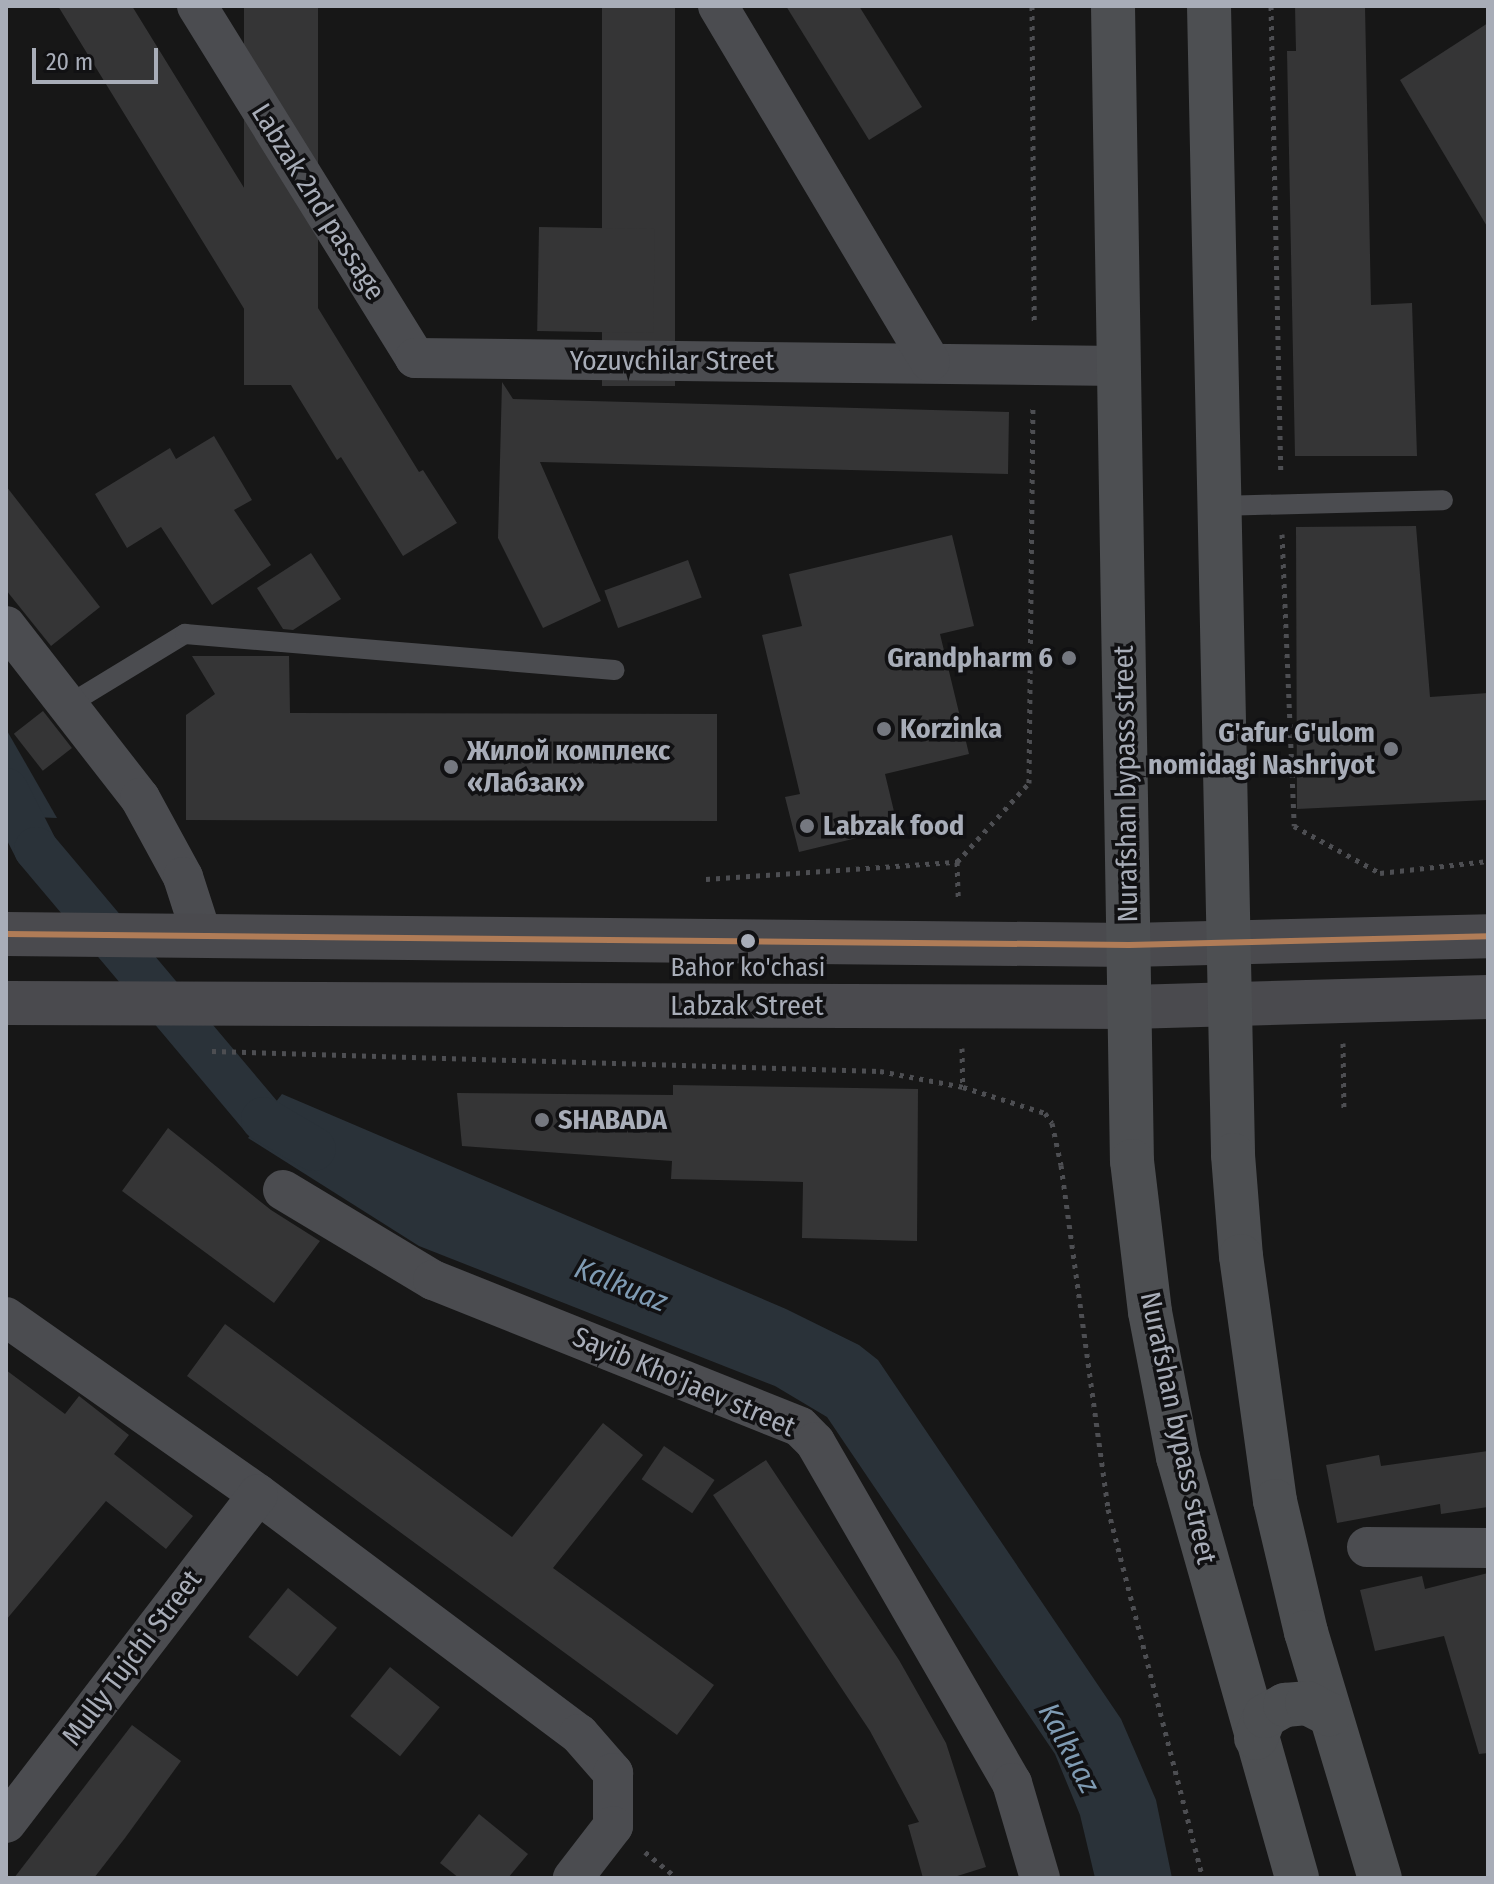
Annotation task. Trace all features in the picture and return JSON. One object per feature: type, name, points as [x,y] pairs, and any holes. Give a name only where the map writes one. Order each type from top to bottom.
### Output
[{"type":"main road","name":"Nurafshan bypass street","points":[[1113,6],[1132,1161],[1150,1312],[1178,1457],[1297,1878]]},
{"type":"main road","points":[[1209,6],[1233,1155],[1253,1355],[1275,1501],[1329,1714],[1380,1878]]},
{"type":"main road","points":[[6,934],[1129,945],[1488,936]]},
{"type":"main road","name":"Labzak Street","points":[[6,1003],[1130,1007],[1488,997]]},
{"type":"main road","points":[[1256,1738],[1265,1716],[1285,1705],[1307,1703],[1329,1714]]},
{"type":"street","name":"Labzak 2nd passage","points":[[197,6],[415,358]]},
{"type":"street","points":[[718,6],[930,362]]},
{"type":"street","name":"Yozuvchilar Street","points":[[415,358],[1119,366]]},
{"type":"street","points":[[6,626],[140,798],[183,877],[202,936]]},
{"type":"street","name":"Sayib Kho'jaev street","points":[[283,1190],[433,1280],[800,1427],[815,1442],[1012,1783],[1040,1878]]},
{"type":"street","points":[[6,1317],[258,1494],[579,1734],[613,1773],[613,1826],[573,1878]]},
{"type":"street","name":"Mully Tujchi Street","points":[[6,1823],[258,1494]]},
{"type":"street","points":[[1367,1547],[1488,1548]]},
{"type":"lane","points":[[1219,506],[1443,500]]},
{"type":"lane","points":[[68,705],[185,634],[614,670]]},
{"type":"path","points":[[706,879],[957,862],[1029,783],[1034,363],[1032,6]]},
{"type":"path","points":[[957,862],[958,897]]},
{"type":"path","points":[[1343,1030],[1344,1111]]},
{"type":"path","points":[[962,1035],[963,1087]]},
{"type":"path","points":[[263,1053],[880,1071],[963,1087],[1033,1107],[1052,1123],[1108,1509],[1203,1878]]},
{"type":"water","points":[[6,729],[57,818],[6,816]]},
{"type":"water","points":[[282,1094],[786,1309],[859,1345],[878,1360],[1121,1719],[1156,1800],[1172,1878],[1095,1878],[1080,1815],[1055,1754],[827,1417],[775,1386],[419,1246],[248,1138]]},
{"type":"building","points":[[58,6],[132,6],[419,472],[423,470],[457,523],[403,556],[341,457],[337,460]]},
{"type":"building","points":[[244,6],[318,6],[318,385],[244,385]]},
{"type":"building","points":[[602,6],[675,6],[675,386],[602,386]]},
{"type":"building","points":[[786,6],[859,6],[922,107],[869,140]]},
{"type":"building","points":[[1295,6],[1365,6],[1371,305],[1412,303],[1417,456],[1295,456],[1287,51],[1296,51]]},
{"type":"building","points":[[1488,23],[1488,228],[1400,80]]},
{"type":"building","points":[[539,227],[655,229],[653,333],[537,331]]},
{"type":"building","points":[[502,382],[513,399],[1009,412],[1008,474],[540,462],[601,601],[543,628],[498,538]]},
{"type":"building","points":[[214,436],[252,500],[234,510],[271,565],[212,605],[161,527],[127,548],[95,494],[170,448],[176,459]]},
{"type":"building","points":[[6,486],[100,607],[51,646],[6,590]]},
{"type":"building","points":[[1416,526],[1430,697],[1488,693],[1488,800],[1297,809],[1296,527]]},
{"type":"building","points":[[952,535],[974,626],[940,634],[969,754],[885,774],[898,828],[799,852],[785,797],[800,794],[762,635],[802,626],[789,574]]},
{"type":"building","points":[[311,553],[341,599],[293,630],[283,629],[257,588]]},
{"type":"building","points":[[688,560],[702,598],[618,628],[604,590]]},
{"type":"building","name":"Жилой комплекс «Лабзак»","points":[[192,656],[289,656],[290,713],[717,714],[717,821],[186,820],[186,715],[215,694]]},
{"type":"building","points":[[43,711],[72,748],[43,771],[14,734]]},
{"type":"building","points":[[673,1085],[918,1089],[917,1241],[802,1238],[803,1182],[671,1179],[672,1161],[462,1146],[457,1093],[673,1095]]},
{"type":"building","points":[[168,1128],[271,1210],[320,1241],[274,1303],[122,1191]]},
{"type":"building","points":[[225,1324],[512,1537],[603,1423],[643,1455],[553,1568],[714,1685],[677,1735],[187,1376]]},
{"type":"building","points":[[6,1370],[65,1414],[79,1396],[129,1435],[114,1454],[193,1516],[166,1549],[106,1501],[6,1620]]},
{"type":"building","points":[[664,1446],[715,1480],[692,1513],[642,1479]]},
{"type":"building","points":[[1488,1451],[1488,1507],[1441,1514],[1440,1504],[1337,1523],[1326,1465],[1379,1455],[1381,1466]]},
{"type":"building","points":[[766,1460],[899,1660],[946,1743],[986,1867],[951,1878],[923,1878],[908,1825],[919,1822],[870,1731],[713,1495]]},
{"type":"building","points":[[1488,1573],[1488,1753],[1479,1754],[1444,1636],[1375,1651],[1360,1590],[1422,1576],[1425,1589]]},
{"type":"building","points":[[288,1588],[337,1628],[297,1677],[248,1637]]},
{"type":"building","points":[[390,1667],[440,1707],[400,1756],[350,1716]]},
{"type":"building","points":[[132,1725],[181,1761],[125,1838],[94,1878],[14,1878]]},
{"type":"building","points":[[479,1814],[528,1854],[508,1878],[459,1878],[440,1863]]},
{"type":"waterway","name":"Kalkuaz","points":[[6,790],[36,849],[263,1119],[314,1149]]},
{"type":"transit line","points":[[6,934],[1129,945],[1488,936]]},
{"type":"place","name":"Grandpharm 6","points":[[1069,658]]},
{"type":"place","name":"Korzinka","points":[[884,729]]},
{"type":"place","name":"G'afur G'ulom nomidagi Nashriyot","points":[[1391,749]]},
{"type":"place","name":"Жилой комплекс «Лабзак»","points":[[451,767]]},
{"type":"place","name":"Labzak food","points":[[807,826]]},
{"type":"place","name":"Bahor ko'chasi","points":[[748,941]]},
{"type":"place","name":"SHABADA","points":[[542,1120]]}]
